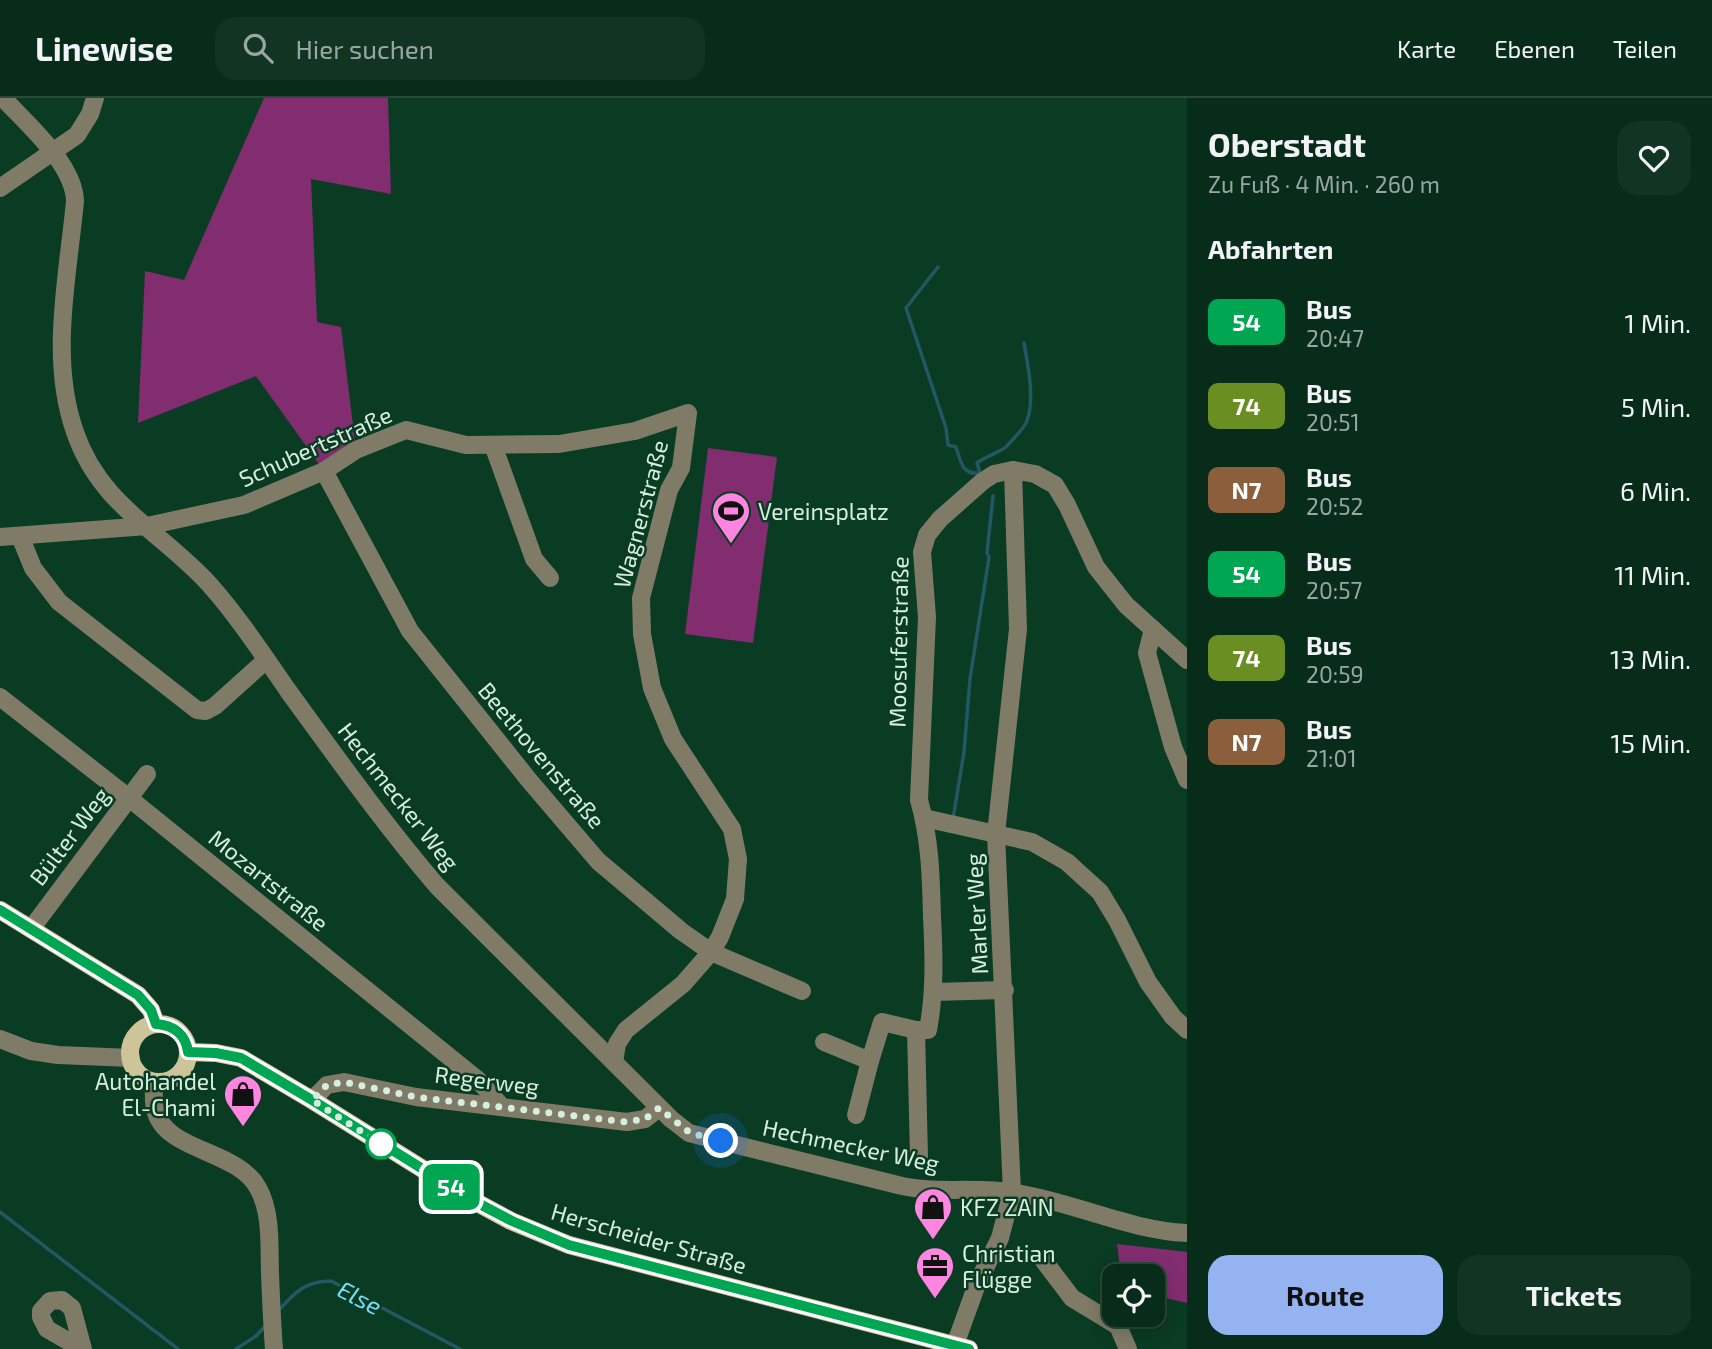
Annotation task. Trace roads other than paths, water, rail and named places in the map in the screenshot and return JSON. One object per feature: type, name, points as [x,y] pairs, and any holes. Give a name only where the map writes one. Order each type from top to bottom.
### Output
[{"type":"main road","points":[[0,910],[138,995],[151,1010],[156,1024]]},
{"type":"main road","points":[[156,1024],[176,1030],[184,1039],[188,1052],[186,1064],[179,1074],[168,1081],[154,1082],[138,1074],[131,1058],[135,1036],[146,1027],[156,1024]]},
{"type":"main road","name":"Herscheider Straße","points":[[188,1052],[216,1053],[241,1058],[474,1201],[512,1221],[569,1245],[962,1347]]},
{"type":"street","name":"Hechmecker Weg","points":[[4,98],[53,153],[65,169],[75,192],[62,363],[69,413],[82,453],[93,472],[122,506],[210,586],[355,783],[437,886],[659,1108],[690,1133],[902,1186],[928,1191],[1012,1192],[1085,1209],[1131,1225],[1187,1233]]},
{"type":"street","points":[[0,188],[77,135],[90,114],[95,98]]},
{"type":"street","name":"Schubertstraße","points":[[0,537],[147,526],[244,505],[324,471],[356,450],[406,430],[466,445],[572,442],[635,431],[688,413]]},
{"type":"street","name":"Wagnerstraße","points":[[614,1062],[617,1044],[626,1030],[682,984],[710,952],[720,937],[735,899],[738,859],[732,829],[673,740],[652,688],[642,634],[641,598],[669,490],[681,468],[688,413]]},
{"type":"street","points":[[493,445],[534,559],[550,578]]},
{"type":"street","points":[[1013,470],[1035,474],[1055,485],[1096,567],[1126,606],[1187,660]]},
{"type":"street","name":"Moosuferstraße","points":[[916,1030],[928,1030],[933,992],[930,865],[919,800],[927,617],[922,552],[926,535],[955,505],[994,474],[1013,470]]},
{"type":"street","name":"Marler Weg","points":[[962,1347],[977,1284],[1000,1238],[1012,1192],[996,834],[1018,629],[1013,470]]},
{"type":"street","name":"Beethovenstraße","points":[[324,471],[410,631],[511,758],[598,860],[681,931],[710,952],[802,991]]},
{"type":"street","points":[[20,536],[33,568],[59,602],[197,710],[206,711],[215,706],[266,660]]},
{"type":"street","points":[[1153,629],[1147,653],[1154,685],[1173,747],[1187,780]]},
{"type":"street","name":"Mozartstraße","points":[[0,697],[478,1080],[502,1107]]},
{"type":"street","name":"Bülter Weg","points":[[31,929],[147,774]]},
{"type":"street","points":[[924,818],[1032,842],[1067,862],[1100,892],[1148,982],[1173,1017],[1187,1030]]},
{"type":"street","points":[[933,992],[1005,990]]},
{"type":"street","points":[[856,1115],[881,1022],[916,1030],[919,1157]]},
{"type":"street","points":[[0,1040],[32,1051],[58,1055],[131,1058]]},
{"type":"street","points":[[824,1042],[870,1061]]},
{"type":"street","points":[[154,1082],[155,1108],[165,1127],[176,1137],[231,1162],[247,1173],[258,1187],[267,1220],[273,1343]]},
{"type":"street","name":"Regerweg","points":[[312,1100],[327,1085],[344,1082],[416,1097],[626,1122],[645,1119],[659,1108]]},
{"type":"street","points":[[1044,1261],[1072,1298],[1119,1328],[1128,1349]]},
{"type":"waterway","points":[[938,267],[906,308],[946,428],[948,445],[956,447],[963,466],[969,472],[980,473],[977,463],[1006,447],[1027,421],[1031,392],[1024,343]]},
{"type":"waterway","points":[[953,819],[964,752],[970,679],[989,557],[987,553],[993,496]]},
{"type":"waterway","name":"Else","points":[[0,1212],[178,1349]]},
{"type":"waterway","name":"Else","points":[[279,1310],[308,1285],[331,1281],[460,1349]]},
{"type":"waterway","name":"Else","points":[[236,1349],[256,1336],[267,1324]]},
{"type":"place","name":"Vereinsplatz","points":[[731,545]]},
{"type":"place","name":"Autohandel El-Chami","points":[[243,1128]]},
{"type":"place","name":"KFZ ZAIN","points":[[933,1241]]},
{"type":"place","name":"Christian Flügge","points":[[935,1300]]}]
